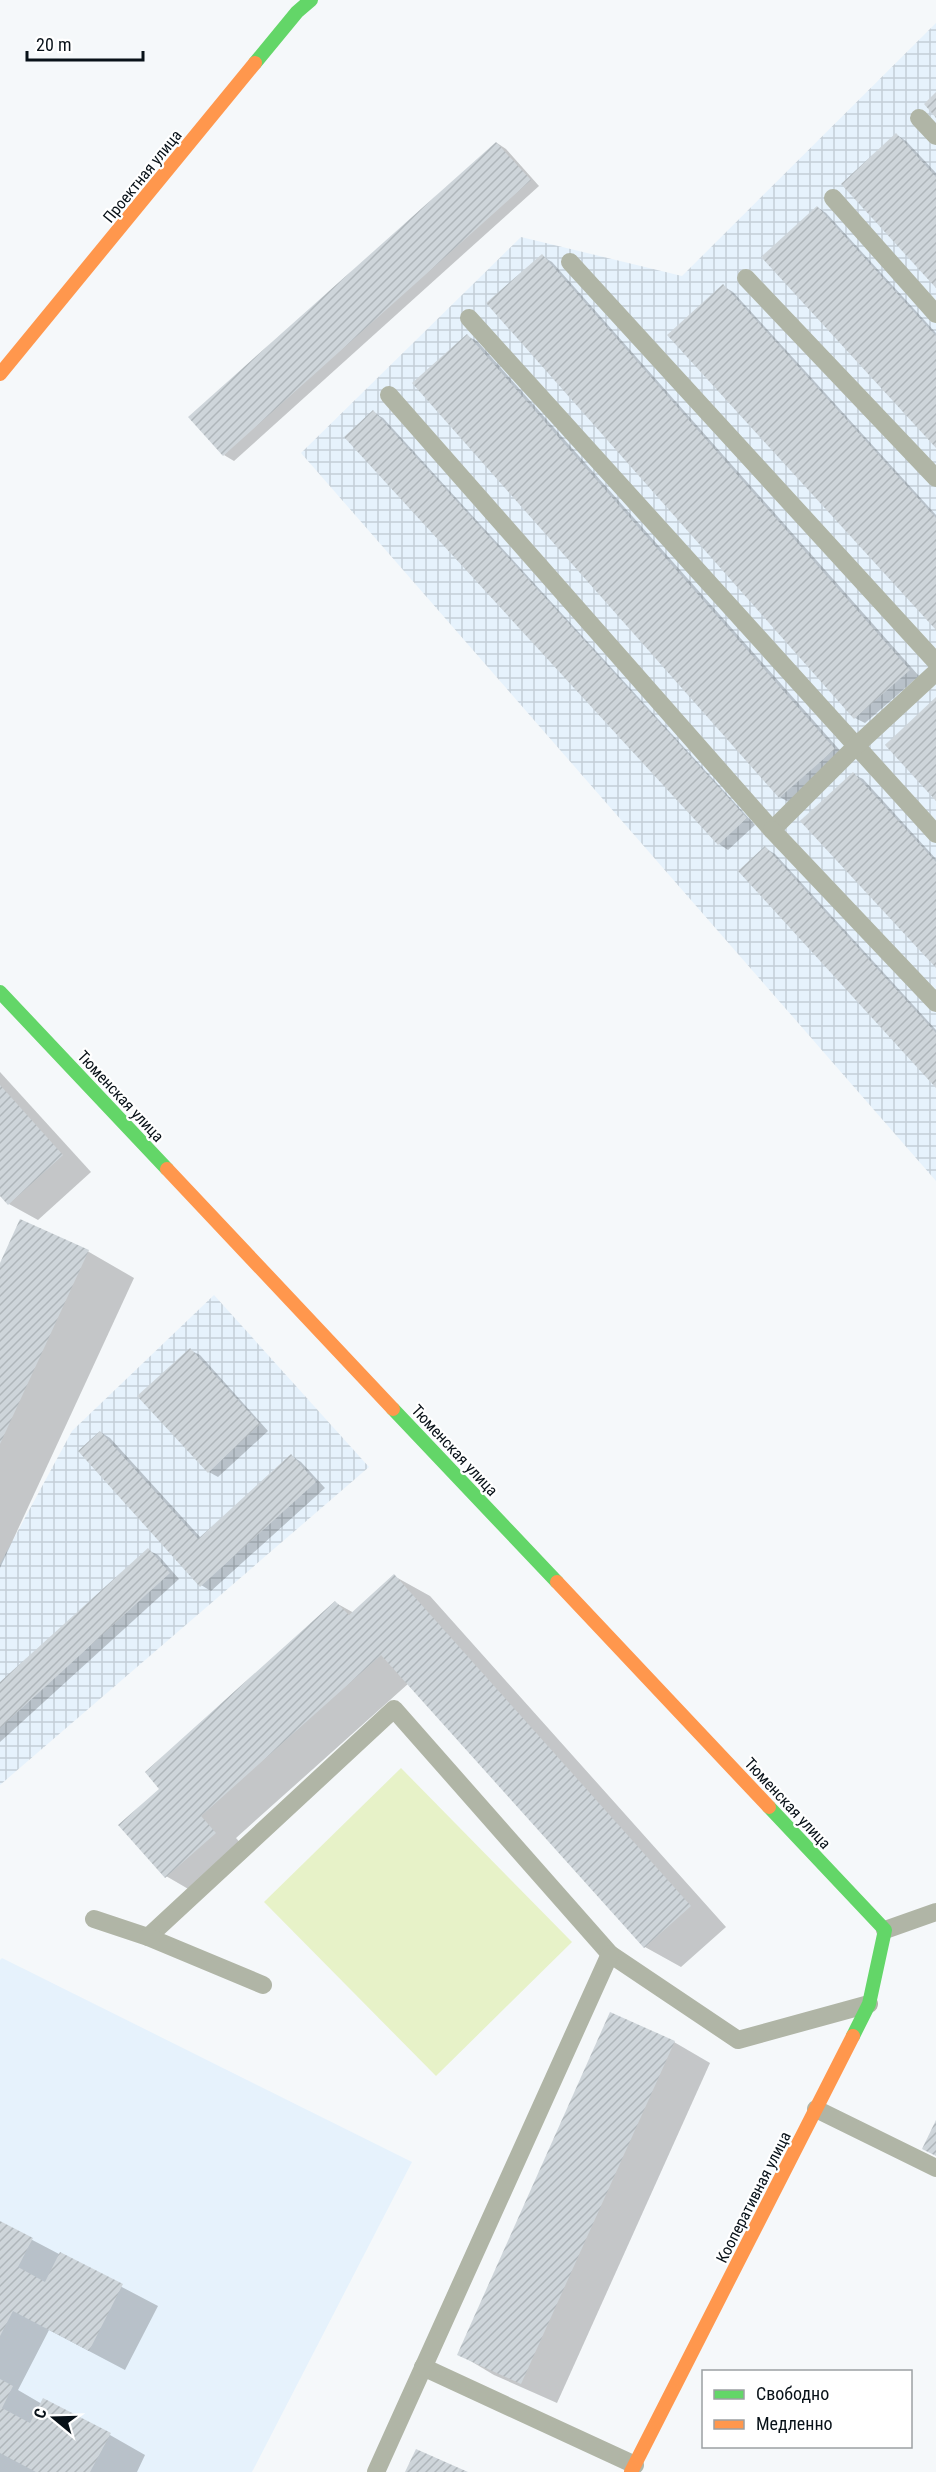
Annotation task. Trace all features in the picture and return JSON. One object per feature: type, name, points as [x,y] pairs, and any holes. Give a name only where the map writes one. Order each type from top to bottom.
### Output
[{"type":"street","name":"Проектная улица","points":[[0,374],[297,12],[311,0]]},
{"type":"street","name":"Тюменская улица","points":[[0,992],[885,1930]]},
{"type":"street","name":"Кооперативная улица","points":[[633,2468],[869,2004],[885,1930]]},
{"type":"lane","points":[[919,118],[936,136]]},
{"type":"lane","points":[[833,198],[936,314]]},
{"type":"lane","points":[[570,262],[936,662]]},
{"type":"lane","points":[[746,278],[936,478]]},
{"type":"lane","points":[[469,318],[936,834]]},
{"type":"lane","points":[[389,395],[772,830],[936,1003]]},
{"type":"lane","points":[[772,830],[856,746],[936,672]]},
{"type":"lane","points":[[148,1937],[394,1710],[610,1954],[738,2040],[869,2004]]},
{"type":"lane","points":[[885,1930],[936,1912]]},
{"type":"lane","points":[[94,1919],[148,1937],[263,1985]]},
{"type":"lane","points":[[376,2472],[610,1954]]},
{"type":"lane","points":[[816,2109],[936,2168]]},
{"type":"lane","points":[[423,2367],[633,2468]]},
{"type":"shaded area","points":[[936,23],[936,1181],[301,453],[521,237],[682,276]]},
{"type":"shaded area","points":[[214,1295],[369,1467],[0,1785],[0,1564],[72,1431]]},
{"type":"shaded area","points":[[2,1958],[412,2162],[252,2472],[0,2472],[0,1960]]},
{"type":"green space","points":[[401,1768],[572,1942],[436,2076],[264,1902]]},
{"type":"building","points":[[936,92],[936,118],[924,104]]},
{"type":"building","points":[[896,133],[936,177],[936,288],[841,184]]},
{"type":"building","points":[[496,142],[531,180],[223,456],[188,417]]},
{"type":"building","points":[[817,206],[936,336],[936,448],[761,257]]},
{"type":"building","points":[[542,254],[910,670],[854,719],[486,303]]},
{"type":"building","points":[[723,284],[936,518],[936,630],[667,335]]},
{"type":"building","points":[[467,334],[835,749],[779,798],[412,383]]},
{"type":"building","points":[[373,410],[747,818],[718,845],[344,437]]},
{"type":"building","points":[[936,697],[936,801],[885,745]]},
{"type":"building","points":[[853,772],[936,862],[936,968],[800,821]]},
{"type":"building","points":[[765,846],[936,1033],[936,1088],[738,871]]},
{"type":"building","points":[[0,1085],[63,1155],[8,1205],[0,1196]]},
{"type":"building","points":[[20,1219],[89,1250],[0,1444],[0,1263]]},
{"type":"building","points":[[190,1348],[260,1424],[208,1473],[137,1396]]},
{"type":"building","points":[[100,1431],[198,1539],[291,1454],[316,1482],[200,1587],[78,1451]]},
{"type":"building","points":[[148,1548],[170,1573],[0,1728],[0,1682]]},
{"type":"building","points":[[394,1574],[691,1906],[644,1948],[381,1655],[201,1816],[216,1833],[165,1878],[118,1825],[159,1789],[145,1772],[335,1601],[349,1615]]},
{"type":"building","points":[[610,2012],[675,2041],[521,2384],[457,2355]]},
{"type":"building","points":[[936,2120],[936,2156],[922,2149]]},
{"type":"building","points":[[0,2221],[33,2238],[18,2267],[45,2282],[60,2252],[123,2284],[89,2351],[13,2311],[0,2336]]},
{"type":"building","points":[[0,2379],[13,2386],[2,2408],[30,2423],[43,2398],[111,2433],[90,2472],[36,2472],[0,2453]]},
{"type":"building","points":[[416,2449],[468,2472],[405,2472]]},
{"type":"traffic: fast","points":[[255,63],[297,12],[311,0]]},
{"type":"traffic: fast","points":[[0,992],[167,1169]]},
{"type":"traffic: fast","points":[[393,1409],[557,1582]]},
{"type":"traffic: fast","points":[[769,1807],[885,1930],[869,2004],[853,2036]]},
{"type":"traffic: slow","points":[[0,374],[255,63]]},
{"type":"traffic: slow","points":[[167,1169],[393,1409]]},
{"type":"traffic: slow","points":[[557,1582],[769,1807]]},
{"type":"traffic: slow","points":[[631,2472],[853,2036]]}]
